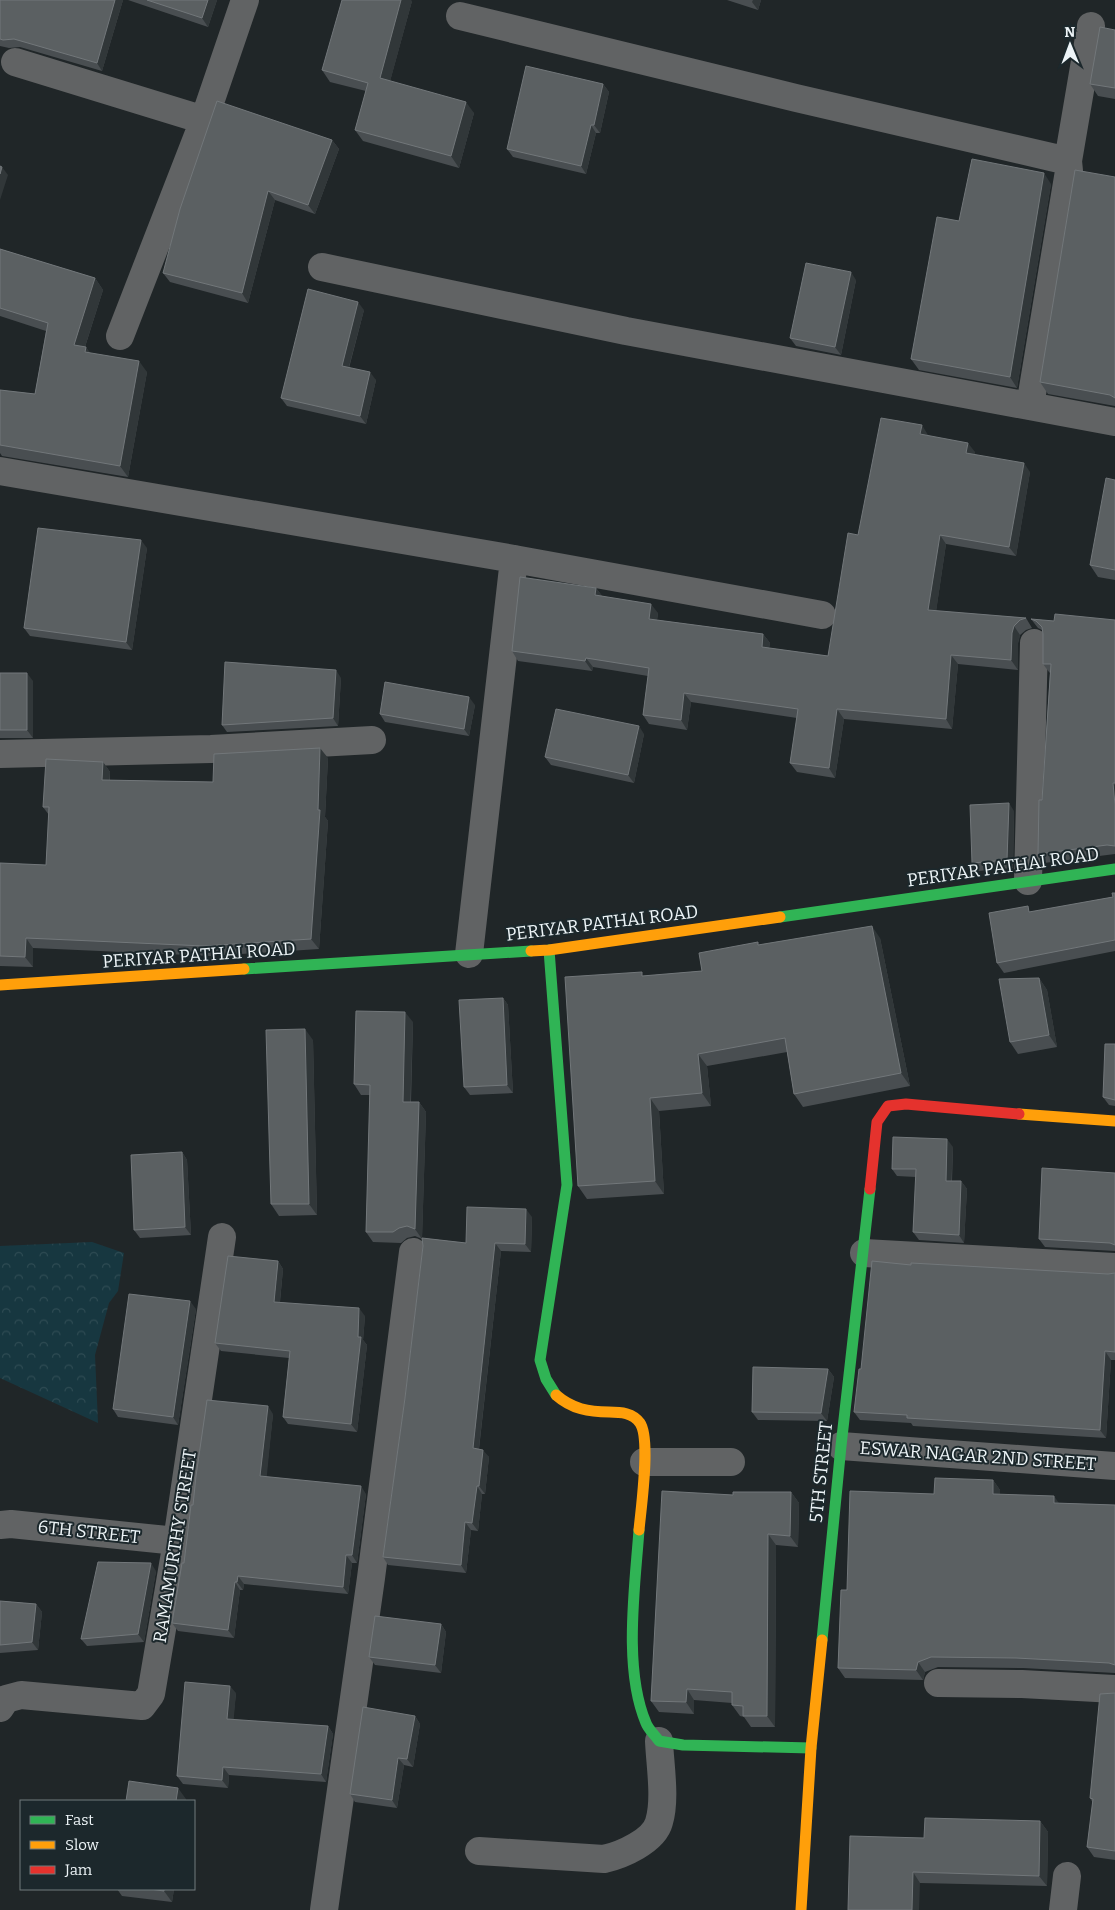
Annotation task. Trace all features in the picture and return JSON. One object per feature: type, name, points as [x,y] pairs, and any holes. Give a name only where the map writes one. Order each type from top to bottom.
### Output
[{"type":"street","points":[[120,336],[204,120],[244,0]]},
{"type":"street","points":[[460,16],[796,98],[1068,161]]},
{"type":"street","points":[[1030,406],[1091,26]]},
{"type":"street","points":[[15,62],[204,120]]},
{"type":"street","points":[[322,267],[626,331],[1115,422]]},
{"type":"street","points":[[0,471],[822,614]]},
{"type":"street","points":[[469,954],[514,559]]},
{"type":"street","points":[[1028,881],[1034,643]]},
{"type":"street","points":[[0,754],[211,749],[372,740]]},
{"type":"street","name":"PERIYAR PATHAI ROAD","points":[[0,985],[549,950],[1115,869]]},
{"type":"street","points":[[479,1851],[604,1859],[617,1856],[643,1843],[659,1824],[662,1802],[659,1741],[646,1724],[636,1689],[632,1624],[644,1462],[644,1438],[641,1424],[635,1417],[624,1413],[586,1411],[567,1404],[556,1395],[546,1380],[540,1360],[567,1185],[549,950]]},
{"type":"street","name":"5TH STREET","points":[[801,1910],[811,1748],[841,1446],[864,1253],[876,1122],[888,1106],[906,1104],[1115,1121]]},
{"type":"street","name":"RAMAMURTHY STREET","points":[[0,1708],[6,1699],[21,1695],[142,1706],[151,1694],[177,1541],[222,1237]]},
{"type":"street","points":[[324,1910],[371,1578],[413,1252]]},
{"type":"street","points":[[864,1253],[1115,1268]]},
{"type":"street","name":"ESWAR NAGAR 2ND STREET","points":[[841,1446],[1115,1466]]},
{"type":"street","points":[[644,1462],[731,1462]]},
{"type":"street","name":"6TH STREET","points":[[0,1525],[11,1524],[177,1541]]},
{"type":"street","points":[[938,1683],[1022,1684],[1115,1689]]},
{"type":"street","points":[[659,1741],[683,1745],[811,1748]]},
{"type":"street","points":[[1062,1910],[1067,1876]]},
{"type":"green space","points":[[92,1242],[124,1253],[118,1291],[109,1303],[95,1355],[98,1423],[0,1378],[0,1246]]},
{"type":"building","points":[[0,0],[115,0],[97,63],[14,39],[0,39]]},
{"type":"building","points":[[147,0],[208,0],[202,18]]},
{"type":"building","points":[[342,0],[401,0],[380,78],[466,102],[451,156],[355,130],[368,83],[322,70]]},
{"type":"building","points":[[1100,27],[1115,30],[1115,88],[1090,84]]},
{"type":"building","points":[[526,66],[603,84],[594,125],[591,125],[581,166],[507,149]]},
{"type":"building","points":[[217,101],[332,140],[308,205],[268,191],[242,293],[163,273],[180,209]]},
{"type":"building","points":[[972,159],[1044,173],[1010,377],[911,359],[937,217],[959,221]]},
{"type":"building","points":[[1075,170],[1115,177],[1115,398],[1110,395],[1040,382]]},
{"type":"building","points":[[0,249],[95,278],[74,345],[86,347],[85,352],[139,361],[120,466],[0,445],[0,390],[35,394],[48,323],[0,308]]},
{"type":"building","points":[[806,263],[851,272],[835,347],[790,338]]},
{"type":"building","points":[[308,289],[358,302],[342,366],[370,372],[360,416],[281,398]]},
{"type":"building","points":[[881,418],[922,425],[920,434],[968,443],[966,453],[1024,463],[1009,547],[940,535],[928,610],[1026,618],[1020,620],[1014,626],[1011,660],[951,655],[946,719],[837,709],[829,768],[790,763],[798,709],[684,693],[681,720],[643,715],[649,668],[586,658],[585,661],[512,651],[520,577],[596,588],[595,595],[651,604],[649,619],[763,634],[762,647],[828,656],[848,533],[858,535]]},
{"type":"building","points":[[1106,478],[1115,480],[1115,570],[1090,565]]},
{"type":"building","points":[[38,528],[141,540],[126,642],[24,628]]},
{"type":"building","points":[[1055,614],[1115,620],[1115,783],[1113,783],[1115,846],[1107,845],[1038,854],[1039,800],[1042,800],[1051,664],[1043,664],[1042,627],[1031,619],[1054,621]]},
{"type":"building","points":[[225,662],[336,670],[333,718],[222,725]]},
{"type":"building","points":[[0,673],[27,673],[27,730],[0,730]]},
{"type":"building","points":[[385,682],[469,697],[464,729],[380,714]]},
{"type":"building","points":[[556,709],[639,726],[628,775],[545,757]]},
{"type":"building","points":[[320,748],[318,810],[320,810],[311,939],[204,946],[26,938],[25,957],[0,956],[0,863],[46,865],[49,807],[43,807],[46,759],[103,762],[102,780],[213,782],[214,754]]},
{"type":"building","points":[[1009,803],[1007,860],[972,863],[970,805]]},
{"type":"building","points":[[1112,893],[1115,893],[1115,940],[997,963],[989,913],[1028,906],[1029,912],[1113,897]]},
{"type":"building","points":[[872,926],[901,1073],[794,1094],[785,1038],[698,1054],[702,1093],[650,1098],[655,1181],[578,1186],[565,977],[642,972],[642,976],[702,971],[699,953],[758,942],[758,945]]},
{"type":"building","points":[[1039,978],[1049,1035],[1010,1042],[999,979]]},
{"type":"building","points":[[503,998],[507,1085],[464,1087],[459,1000]]},
{"type":"building","points":[[356,1011],[405,1012],[403,1102],[419,1102],[415,1229],[407,1226],[393,1232],[366,1232],[370,1085],[354,1084]]},
{"type":"building","points":[[305,1029],[309,1204],[271,1204],[266,1030]]},
{"type":"building","points":[[1105,1044],[1115,1044],[1115,1100],[1103,1097]]},
{"type":"building","points":[[893,1137],[947,1139],[946,1181],[961,1181],[959,1235],[913,1232],[916,1169],[892,1169]]},
{"type":"building","points":[[182,1152],[185,1227],[134,1230],[131,1155]]},
{"type":"building","points":[[1042,1168],[1115,1173],[1115,1245],[1110,1243],[1039,1239]]},
{"type":"building","points":[[467,1207],[526,1209],[525,1244],[495,1243],[473,1448],[483,1450],[472,1523],[465,1522],[461,1565],[383,1557],[405,1398],[423,1246],[422,1238],[466,1243]]},
{"type":"building","points":[[228,1256],[278,1261],[274,1302],[359,1308],[358,1337],[361,1337],[351,1424],[283,1417],[290,1351],[215,1343]]},
{"type":"building","points":[[872,1261],[911,1265],[911,1263],[1115,1273],[1115,1352],[1105,1351],[1100,1430],[907,1418],[907,1415],[854,1412],[859,1369],[861,1369]]},
{"type":"building","points":[[129,1294],[190,1301],[173,1417],[113,1409]]},
{"type":"building","points":[[753,1367],[828,1369],[821,1413],[752,1412]]},
{"type":"building","points":[[207,1400],[268,1406],[260,1476],[361,1486],[352,1555],[346,1555],[343,1587],[238,1576],[237,1582],[235,1582],[228,1630],[172,1623],[182,1563],[184,1563]]},
{"type":"building","points":[[935,1478],[993,1480],[993,1494],[1054,1496],[1054,1503],[1115,1505],[1115,1665],[1109,1663],[1016,1658],[931,1657],[918,1662],[916,1670],[838,1668],[841,1590],[847,1590],[850,1491],[934,1494]]},
{"type":"building","points":[[662,1491],[733,1495],[733,1492],[791,1492],[790,1536],[768,1534],[767,1716],[743,1716],[743,1706],[732,1705],[732,1692],[687,1689],[686,1702],[651,1701]]},
{"type":"building","points":[[98,1562],[151,1563],[138,1634],[81,1639]]},
{"type":"building","points":[[0,1601],[36,1604],[32,1642],[0,1645]]},
{"type":"building","points":[[375,1616],[441,1624],[435,1665],[369,1657]]},
{"type":"building","points":[[185,1682],[230,1686],[227,1719],[328,1726],[321,1774],[223,1767],[222,1780],[177,1776]]},
{"type":"building","points":[[1115,1693],[1115,1851],[1087,1847],[1093,1799],[1090,1798],[1100,1694]]},
{"type":"building","points":[[363,1707],[415,1716],[407,1759],[398,1758],[392,1800],[350,1794]]},
{"type":"building","points":[[129,1781],[178,1788],[176,1800],[126,1800]]},
{"type":"building","points":[[925,1818],[1040,1821],[1039,1876],[913,1872],[912,1910],[848,1910],[850,1836],[924,1838]]},
{"type":"traffic: fast","points":[[780,917],[1115,869]]},
{"type":"traffic: fast","points":[[549,950],[567,1185],[540,1360],[546,1379],[556,1395]]},
{"type":"traffic: fast","points":[[244,969],[531,951]]},
{"type":"traffic: fast","points":[[822,1640],[841,1446],[870,1189]]},
{"type":"traffic: fast","points":[[639,1530],[633,1602],[633,1653],[639,1702],[650,1730],[659,1741],[683,1745],[811,1748]]},
{"type":"traffic: slow","points":[[531,951],[780,917]]},
{"type":"traffic: slow","points":[[0,985],[244,969]]},
{"type":"traffic: slow","points":[[1019,1114],[1115,1121]]},
{"type":"traffic: slow","points":[[556,1395],[575,1407],[595,1411],[618,1412],[634,1417],[640,1423],[645,1443],[645,1458],[639,1530]]},
{"type":"traffic: slow","points":[[801,1910],[811,1748],[822,1640]]},
{"type":"traffic: jam","points":[[870,1189],[877,1122],[888,1106],[906,1104],[1019,1114]]}]
